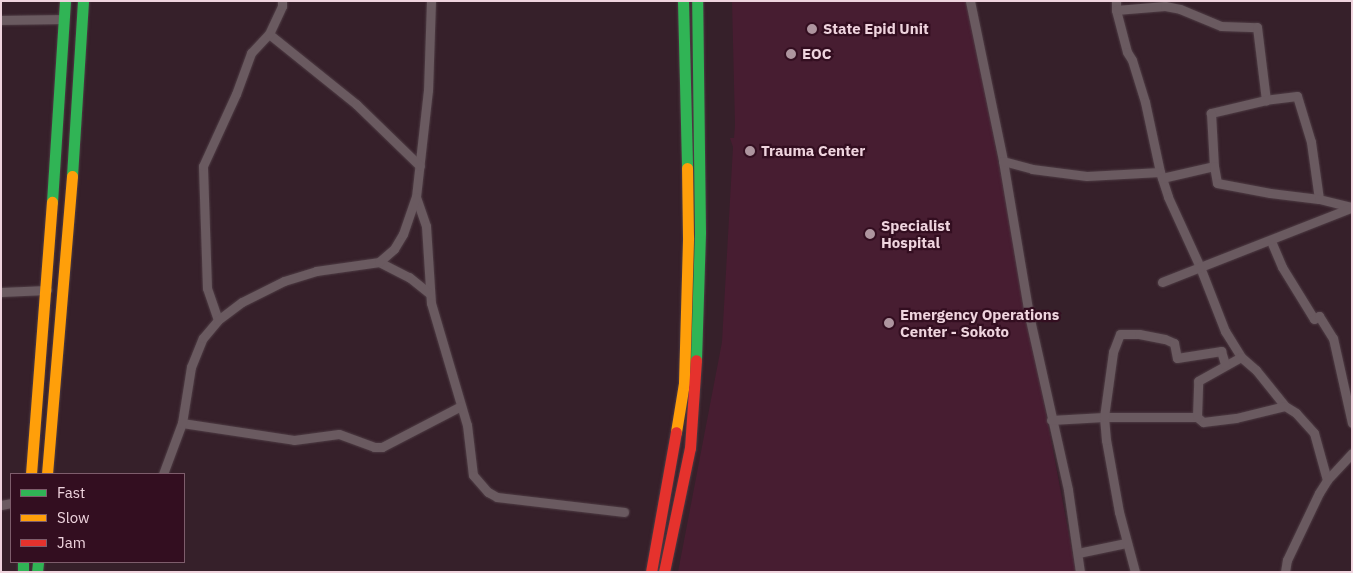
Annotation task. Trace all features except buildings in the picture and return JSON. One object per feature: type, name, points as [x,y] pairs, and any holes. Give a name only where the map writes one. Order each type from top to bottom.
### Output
[{"type":"main road","points":[[31,473],[47,290],[65,1]]},
{"type":"main road","points":[[47,473],[70,214],[83,1]]},
{"type":"main road","points":[[651,572],[662,519],[684,383],[688,236],[683,1]]},
{"type":"main road","points":[[664,572],[690,448],[696,376],[700,232],[697,1]]},
{"type":"street","points":[[218,320],[207,288],[202,166],[236,94],[251,53],[269,34],[282,6],[282,1]]},
{"type":"street","points":[[163,473],[182,423],[191,366],[203,338],[218,320],[242,302],[284,282],[316,271],[379,262],[394,249],[403,234],[416,196],[420,166],[428,90],[431,1]]},
{"type":"street","points":[[970,1],[1003,161],[1029,315],[1068,490],[1080,572]]},
{"type":"street","points":[[1266,100],[1257,27],[1221,26],[1180,9],[1165,6],[1116,6],[1127,52],[1132,60],[1145,102],[1161,175],[1168,197],[1200,267],[1225,331],[1241,357],[1256,370],[1285,406],[1296,413],[1314,433],[1327,480]]},
{"type":"street","points":[[1,20],[63,19]]},
{"type":"street","points":[[269,34],[356,104],[420,166]]},
{"type":"street","points":[[1319,199],[1312,142],[1297,96],[1266,100],[1211,113],[1214,166],[1217,183],[1270,193],[1319,199],[1352,208]]},
{"type":"street","points":[[1003,161],[1032,169],[1087,176],[1161,175],[1214,166]]},
{"type":"street","points":[[416,196],[426,226],[429,293],[467,425],[474,475],[488,492],[497,497],[624,512]]},
{"type":"street","points":[[1162,282],[1352,208]]},
{"type":"street","points":[[1271,241],[1282,267],[1314,319],[1318,316],[1333,338],[1352,423]]},
{"type":"street","points":[[379,262],[409,277],[429,293]]},
{"type":"street","points":[[1,292],[47,290]]},
{"type":"street","points":[[1135,572],[1126,543],[1108,460],[1104,417],[1113,352],[1120,334],[1139,334],[1165,339],[1174,343],[1177,358],[1221,351],[1225,364]]},
{"type":"street","points":[[1197,417],[1198,381],[1215,373],[1225,364],[1241,357]]},
{"type":"street","points":[[182,423],[294,440],[339,434],[374,447],[382,448],[461,406]]},
{"type":"street","points":[[1051,420],[1104,417],[1197,417],[1203,422],[1236,418],[1285,406]]},
{"type":"street","points":[[1286,572],[1288,560],[1303,523],[1327,480],[1352,453]]},
{"type":"street","points":[[1078,553],[1126,543]]},
{"type":"shaded area","name":"Specialist Hospital","points":[[732,1],[968,1],[1076,572],[678,572],[722,342],[733,147],[730,138],[734,138],[735,125]]},
{"type":"traffic: fast","points":[[52,202],[65,1]]},
{"type":"traffic: fast","points":[[72,176],[83,1]]},
{"type":"traffic: fast","points":[[683,1],[687,168]]},
{"type":"traffic: fast","points":[[696,360],[700,232],[697,1]]},
{"type":"traffic: fast","points":[[23,563],[23,572]]},
{"type":"traffic: fast","points":[[37,572],[38,563]]},
{"type":"traffic: slow","points":[[676,432],[684,383],[688,237],[687,168]]},
{"type":"traffic: slow","points":[[47,473],[72,176]]},
{"type":"traffic: slow","points":[[31,473],[52,202]]},
{"type":"traffic: jam","points":[[664,572],[690,448],[696,360]]},
{"type":"traffic: jam","points":[[651,572],[676,432]]},
{"type":"place","name":"State Epid Unit","points":[[812,29]]},
{"type":"place","name":"EOC","points":[[791,54]]},
{"type":"place","name":"Trauma Center","points":[[750,151]]},
{"type":"place","name":"Specialist Hospital","points":[[870,234]]},
{"type":"place","name":"Emergency Operations Center - Sokoto","points":[[889,323]]}]
